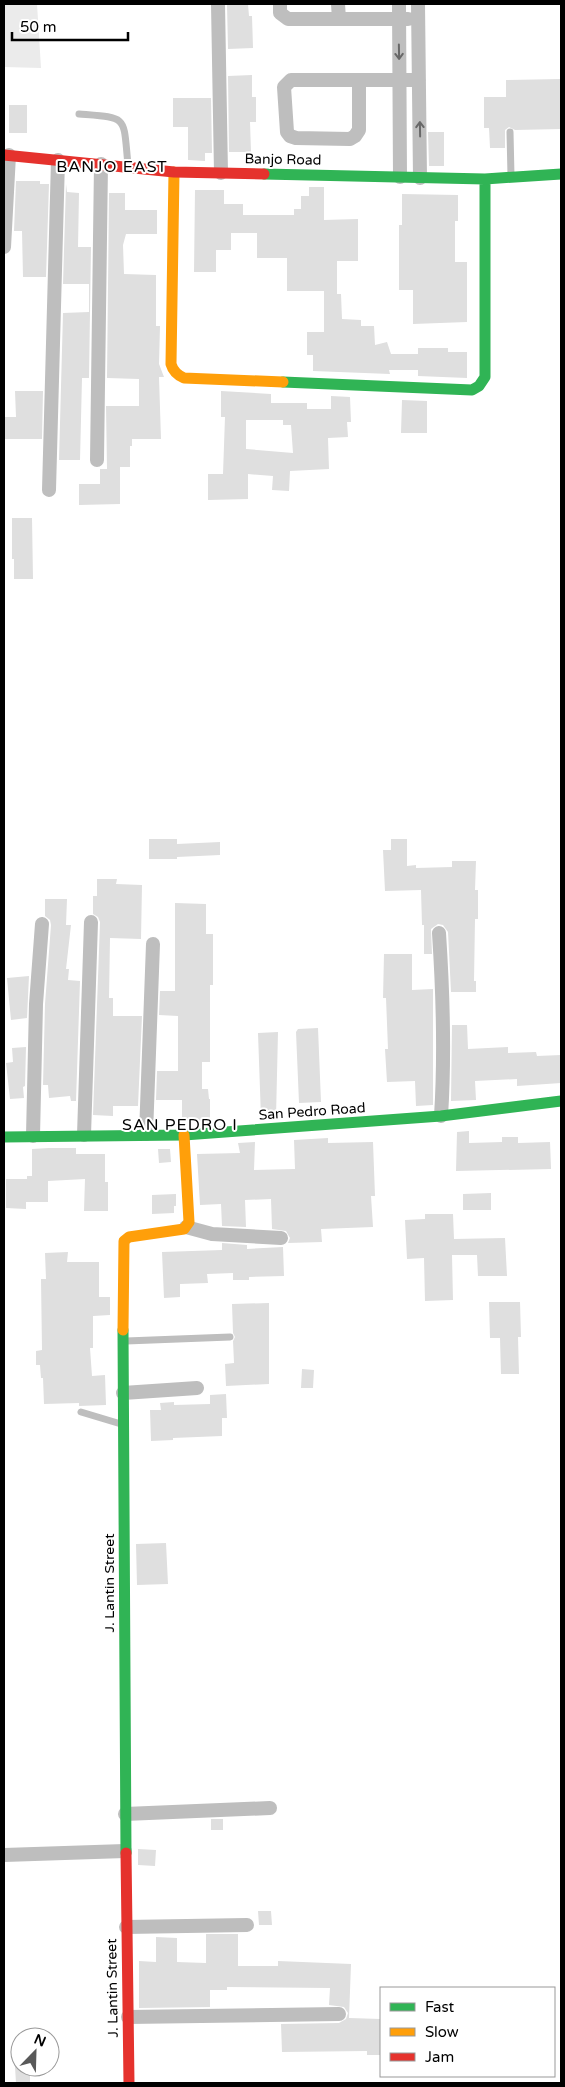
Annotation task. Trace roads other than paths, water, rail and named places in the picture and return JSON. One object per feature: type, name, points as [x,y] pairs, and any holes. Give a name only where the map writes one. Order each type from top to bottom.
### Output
[{"type":"street","points":[[218,4],[221,173]]},
{"type":"street","points":[[280,4],[280,13],[288,19],[418,19]]},
{"type":"street","points":[[338,4],[339,19]]},
{"type":"street","points":[[399,4],[400,177]]},
{"type":"street","points":[[418,4],[420,178]]},
{"type":"street","points":[[359,80],[359,130],[355,136],[350,139],[296,138],[290,136],[287,132],[284,87],[291,80],[359,80],[399,80],[419,80]]},
{"type":"street","points":[[400,104],[419,105]]},
{"type":"street","points":[[4,247],[6,155]]},
{"type":"street","name":"Banjo Road","points":[[6,155],[174,172],[485,179],[561,174]]},
{"type":"street","points":[[49,490],[58,160]]},
{"type":"street","points":[[97,460],[101,164]]},
{"type":"street","points":[[174,172],[171,364],[173,372],[177,376],[184,378],[472,390],[479,386],[485,377],[485,179]]},
{"type":"street","points":[[84,1135],[91,922]]},
{"type":"street","points":[[33,1136],[36,1004],[42,924]]},
{"type":"street","points":[[438,934],[443,999],[441,1116]]},
{"type":"street","points":[[146,1134],[153,944]]},
{"type":"street","name":"San Pedro Road","points":[[4,1137],[184,1134],[441,1116],[561,1101]]},
{"type":"street","points":[[184,1134],[190,1218],[186,1227],[212,1234],[281,1238]]},
{"type":"street","name":"J. Lantin Street","points":[[129,2083],[125,1851],[123,1248],[124,1241],[129,1237],[180,1230],[186,1227]]},
{"type":"street","points":[[123,1393],[197,1388]]},
{"type":"street","points":[[125,1814],[270,1808]]},
{"type":"street","points":[[4,1855],[125,1851]]},
{"type":"street","points":[[126,1927],[247,1925]]},
{"type":"street","points":[[128,2017],[339,2014]]},
{"type":"lane","points":[[79,114],[113,116],[122,122],[125,129],[129,168]]},
{"type":"lane","points":[[510,132],[511,177]]},
{"type":"lane","points":[[123,1342],[230,1337]]},
{"type":"lane","points":[[81,1412],[123,1425]]},
{"type":"district","name":"BANJO EAST","points":[[112,166]]},
{"type":"district","name":"SAN PEDRO I","points":[[180,1124]]}]
